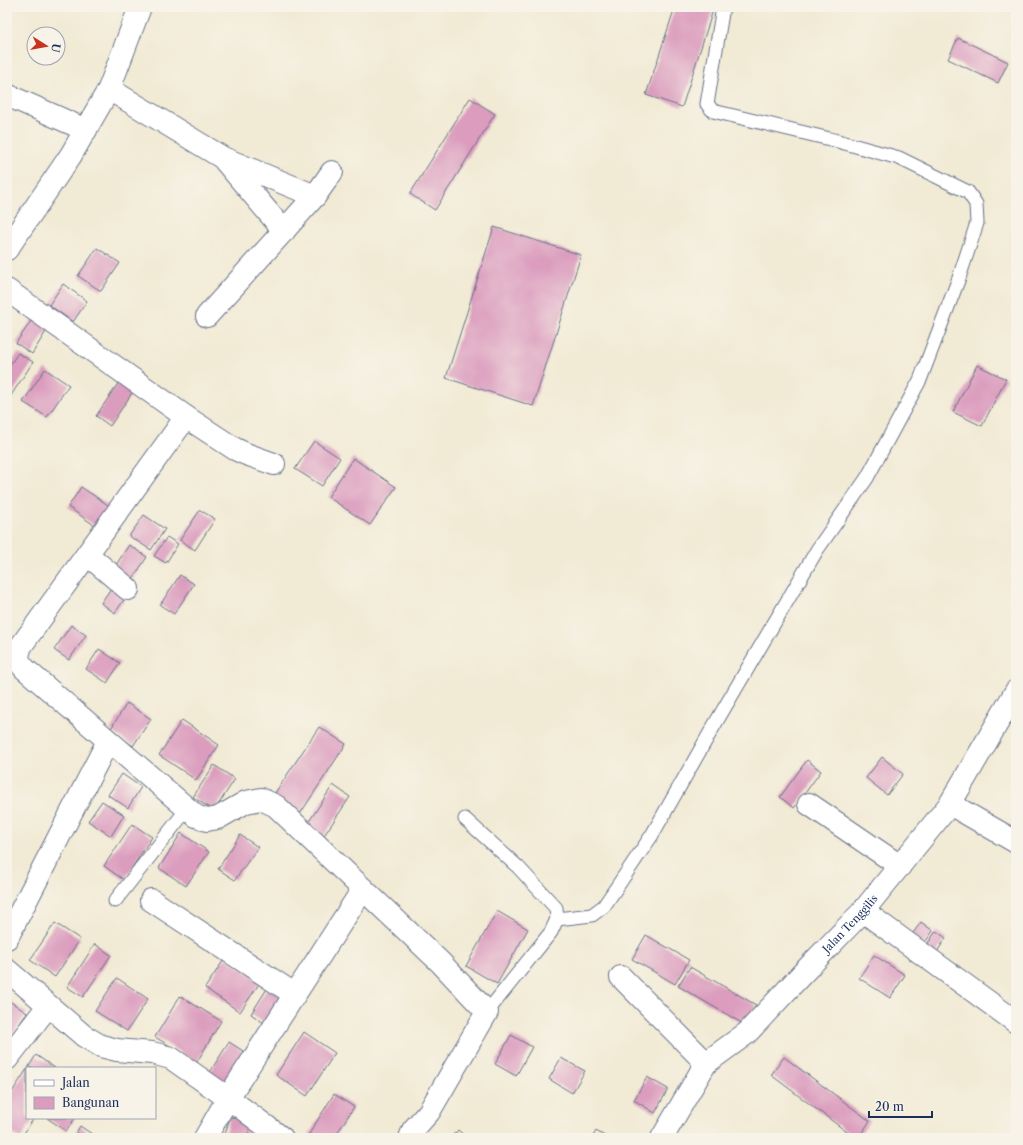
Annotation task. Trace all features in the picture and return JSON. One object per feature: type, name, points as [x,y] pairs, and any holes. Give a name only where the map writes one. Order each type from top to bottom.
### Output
[{"type":"street","points":[[7,249],[72,155],[109,89],[140,7]]},
{"type":"street","points":[[109,89],[223,158],[315,196]]},
{"type":"street","points":[[7,95],[86,130]]},
{"type":"street","points":[[223,158],[284,231]]},
{"type":"street","points":[[207,316],[315,196],[332,172]]},
{"type":"street","points":[[7,290],[186,417],[246,454],[274,464]]},
{"type":"street","points":[[186,417],[21,646],[18,656],[19,663],[25,670],[196,816],[207,820],[218,818],[246,802],[261,799],[276,806],[440,962],[487,1012],[429,1112],[413,1130],[410,1138]]},
{"type":"street","points":[[88,555],[128,589]]},
{"type":"street","name":"Jalan Tenggilis","points":[[662,1138],[706,1063],[747,1033],[863,911],[950,804],[1016,691]]},
{"type":"street","points":[[7,938],[108,741]]},
{"type":"street","points":[[809,804],[900,866]]},
{"type":"street","points":[[950,804],[1016,842]]},
{"type":"street","points":[[205,1138],[228,1098],[363,889]]},
{"type":"street","points":[[151,900],[294,994]]},
{"type":"street","points":[[863,911],[1016,1022]]},
{"type":"street","points":[[7,970],[84,1036],[101,1046],[117,1050],[152,1053],[171,1058],[282,1138]]},
{"type":"street","points":[[621,977],[706,1063]]},
{"type":"street","points":[[7,1059],[48,1006]]},
{"type":"lane","points":[[557,919],[592,915],[604,906],[652,836],[715,724],[817,550],[867,478],[920,380],[959,278],[977,223],[976,204],[968,192],[899,158],[834,140],[713,111],[707,104],[723,7]]},
{"type":"lane","points":[[115,900],[188,809]]},
{"type":"lane","points":[[465,819],[518,867],[556,908],[557,919],[551,932],[487,1012]]},
{"type":"building","points":[[675,7],[714,7],[682,107],[646,95]]},
{"type":"building","points":[[958,38],[1008,62],[998,83],[948,59]]},
{"type":"building","points":[[470,98],[495,114],[435,210],[410,194]]},
{"type":"building","points":[[494,227],[581,255],[533,406],[446,378]]},
{"type":"building","points":[[97,248],[120,263],[101,291],[78,276]]},
{"type":"building","points":[[63,284],[87,301],[73,322],[49,305]]},
{"type":"building","points":[[35,315],[50,325],[32,354],[16,343]]},
{"type":"building","points":[[18,353],[33,362],[8,400],[7,369]]},
{"type":"building","points":[[977,365],[1006,379],[982,426],[953,412]]},
{"type":"building","points":[[45,369],[69,385],[47,417],[23,402]]},
{"type":"building","points":[[122,378],[136,387],[110,426],[96,416]]},
{"type":"building","points":[[314,441],[340,458],[322,486],[295,469]]},
{"type":"building","points":[[353,458],[396,487],[370,525],[328,497]]},
{"type":"building","points":[[81,487],[111,507],[97,527],[68,507]]},
{"type":"building","points":[[200,510],[215,519],[195,550],[180,540]]},
{"type":"building","points":[[144,515],[165,529],[151,550],[129,536]]},
{"type":"building","points":[[167,537],[178,544],[166,563],[154,556]]},
{"type":"building","points":[[129,545],[147,557],[130,583],[112,571]]},
{"type":"building","points":[[180,575],[194,584],[174,614],[160,605]]},
{"type":"building","points":[[113,585],[128,594],[115,613],[101,603]]},
{"type":"building","points":[[71,625],[86,635],[69,660],[54,650]]},
{"type":"building","points":[[99,649],[120,663],[107,683],[86,669]]},
{"type":"building","points":[[127,703],[151,719],[133,746],[110,730]]},
{"type":"building","points":[[182,720],[219,745],[196,780],[159,755]]},
{"type":"building","points":[[319,727],[346,744],[300,814],[273,796]]},
{"type":"building","points":[[882,757],[903,774],[887,795],[866,778]]},
{"type":"building","points":[[807,760],[821,771],[794,808],[780,797]]},
{"type":"building","points":[[214,765],[235,779],[214,811],[193,797]]},
{"type":"building","points":[[122,774],[141,787],[128,808],[108,795]]},
{"type":"building","points":[[333,785],[350,797],[321,840],[304,829]]},
{"type":"building","points":[[102,801],[124,815],[111,836],[88,821]]},
{"type":"building","points":[[132,824],[152,837],[124,880],[104,866]]},
{"type":"building","points":[[181,833],[209,852],[186,886],[159,868]]},
{"type":"building","points":[[240,835],[258,847],[235,880],[218,869]]},
{"type":"building","points":[[497,911],[528,929],[497,984],[466,966]]},
{"type":"building","points":[[921,922],[933,931],[923,945],[911,936]]},
{"type":"building","points":[[55,923],[80,939],[55,977],[30,960]]},
{"type":"building","points":[[936,931],[946,938],[933,958],[923,951]]},
{"type":"building","points":[[646,935],[689,960],[675,984],[632,959]]},
{"type":"building","points":[[95,944],[111,955],[83,997],[67,987]]},
{"type":"building","points":[[874,955],[905,975],[890,998],[859,978]]},
{"type":"building","points":[[225,958],[261,981],[240,1012],[205,988]]},
{"type":"building","points":[[690,967],[756,1005],[745,1025],[678,986]]},
{"type":"building","points":[[117,978],[148,999],[127,1031],[95,1011]]},
{"type":"building","points":[[270,984],[287,996],[268,1026],[251,1014]]},
{"type":"building","points":[[180,996],[221,1021],[197,1062],[155,1037]]},
{"type":"building","points":[[8,1000],[27,1013],[7,1043],[7,1002]]},
{"type":"building","points":[[304,1032],[335,1053],[307,1096],[276,1075]]},
{"type":"building","points":[[511,1035],[532,1047],[516,1076],[495,1064]]},
{"type":"building","points":[[229,1042],[251,1056],[229,1089],[208,1075]]},
{"type":"building","points":[[36,1055],[54,1067],[29,1067]]},
{"type":"building","points":[[784,1057],[870,1121],[858,1138],[855,1138],[771,1075]]},
{"type":"building","points":[[561,1058],[585,1071],[572,1093],[549,1079]]},
{"type":"building","points":[[26,1071],[26,1119],[33,1119],[21,1138],[7,1130],[7,1100]]},
{"type":"building","points":[[647,1077],[668,1089],[655,1113],[634,1100]]},
{"type":"building","points":[[334,1094],[354,1107],[334,1138],[315,1138],[309,1134]]},
{"type":"building","points":[[230,1117],[251,1122],[247,1138],[224,1138]]},
{"type":"building","points":[[48,1119],[74,1119],[66,1131]]},
{"type":"building","points":[[80,1126],[98,1138],[73,1138]]},
{"type":"building","points":[[458,1130],[467,1138],[451,1138]]},
{"type":"building","points":[[596,1131],[608,1138],[592,1138]]}]
